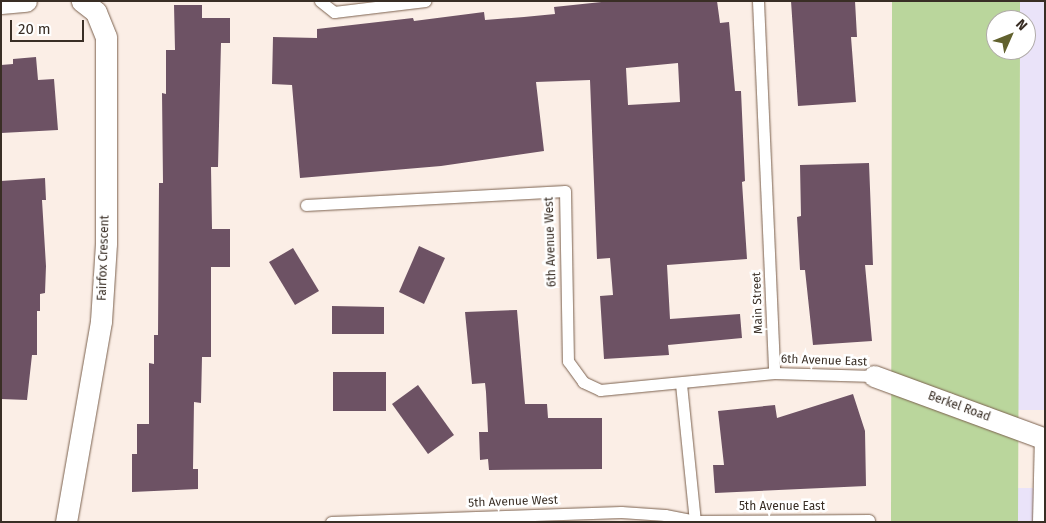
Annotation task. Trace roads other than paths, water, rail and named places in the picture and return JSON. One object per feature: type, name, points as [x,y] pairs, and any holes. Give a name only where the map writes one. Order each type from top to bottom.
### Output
[{"type":"street","points":[[1,3],[26,1]]},
{"type":"street","name":"Fairfox Crescent","points":[[66,522],[101,321],[106,242],[106,37],[96,12],[82,1]]},
{"type":"street","name":"Berkel Road","points":[[874,376],[1042,438]]},
{"type":"lane","points":[[320,1],[334,12],[424,1]]},
{"type":"lane","name":"Main Street","points":[[758,1],[774,372]]},
{"type":"lane","name":"6th Avenue West","points":[[306,205],[565,191],[568,361],[583,382],[600,390],[681,384]]},
{"type":"lane","points":[[695,521],[681,384],[774,372]]},
{"type":"lane","name":"6th Avenue East","points":[[774,372],[874,376]]},
{"type":"lane","points":[[1038,522],[1042,438]]},
{"type":"lane","name":"5th Avenue West","points":[[331,522],[621,512],[665,515],[695,521]]},
{"type":"lane","name":"5th Avenue East","points":[[695,521],[869,520]]}]
